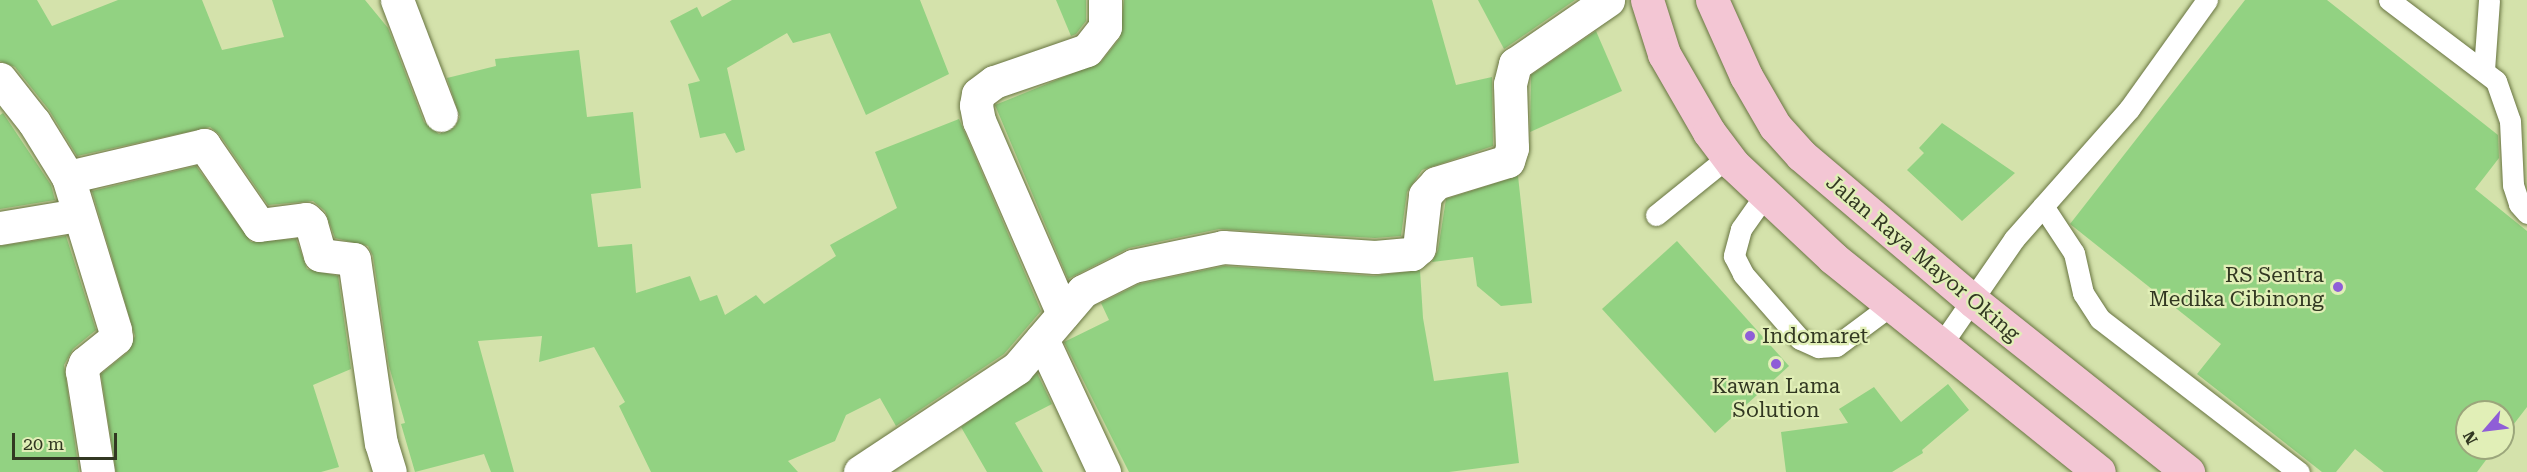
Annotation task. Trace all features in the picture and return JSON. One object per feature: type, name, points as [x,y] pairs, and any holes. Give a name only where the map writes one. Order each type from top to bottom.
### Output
[{"type":"main road","points":[[1647,0],[1664,54],[1709,132],[1728,157],[1765,195],[1892,305],[2099,472]]},
{"type":"main road","name":"Jalan Raya Mayor Oking","points":[[1712,0],[1746,76],[1775,126],[1845,194],[1973,301],[2188,472]]},
{"type":"street","points":[[397,0],[441,115]]},
{"type":"street","points":[[1063,314],[979,121],[976,105],[978,94],[994,82],[1087,50],[1105,27],[1105,0]]},
{"type":"street","points":[[860,472],[1017,368],[1083,291],[1133,266],[1180,253],[1223,247],[1391,257],[1412,254],[1419,248],[1425,195],[1436,183],[1508,161],[1512,148],[1510,93],[1515,64],[1608,0]]},
{"type":"street","points":[[0,79],[34,122],[68,177],[116,338],[85,363],[82,371],[98,472]]},
{"type":"street","points":[[68,177],[204,145],[259,225],[306,219],[311,224],[320,255],[354,259],[381,443],[390,472]]},
{"type":"street","points":[[0,228],[78,215]]},
{"type":"street","points":[[1042,339],[1104,472]]},
{"type":"lane","points":[[1941,345],[2014,238],[2129,109],[2207,0]]},
{"type":"lane","points":[[2389,0],[2496,81],[2510,121],[2513,185],[2519,204],[2527,213]]},
{"type":"lane","points":[[2484,70],[2489,0]]},
{"type":"lane","points":[[1656,215],[1728,157]]},
{"type":"lane","points":[[1765,195],[1741,229],[1734,256],[1743,274],[1800,339],[1818,347],[1836,346],[1892,305]]},
{"type":"lane","points":[[2043,206],[2074,253],[2084,293],[2100,319],[2299,472]]},
{"type":"building","points":[[0,0],[37,0],[52,26],[118,0],[202,0],[222,50],[284,37],[272,0],[365,0],[388,28],[424,122],[439,134],[455,127],[460,117],[447,78],[496,66],[495,59],[579,50],[587,117],[633,112],[641,188],[591,194],[598,247],[632,244],[636,293],[690,276],[700,301],[717,295],[725,315],[756,295],[764,304],[836,256],[830,245],[897,208],[875,152],[959,119],[1041,311],[1004,354],[896,426],[880,398],[846,415],[835,441],[788,461],[798,472],[651,472],[619,406],[625,402],[594,347],[539,362],[542,336],[478,341],[514,472],[491,472],[484,454],[415,472],[401,424],[405,423],[389,366],[373,256],[368,246],[335,238],[325,211],[313,201],[268,205],[219,134],[210,127],[77,156],[49,110],[15,67],[0,61]]},
{"type":"building","points":[[732,0],[920,0],[949,74],[866,115],[830,33],[793,43],[787,33],[727,68],[745,150],[736,153],[725,133],[700,138],[688,84],[700,81],[670,21],[697,7],[702,17]]},
{"type":"building","points":[[1056,0],[1086,0],[1086,21],[1076,34],[1071,36]]},
{"type":"building","points":[[1124,0],[1432,0],[1456,85],[1492,77],[1493,146],[1422,170],[1407,192],[1401,236],[1375,238],[1219,229],[1129,248],[1068,279],[995,105],[1101,62],[1120,38]]},
{"type":"building","points":[[1478,0],[1575,0],[1504,49]]},
{"type":"building","name":"RS Sentra Medika Cibinong","points":[[2245,0],[2327,0],[2498,135],[2499,158],[2475,189],[2527,231],[2527,407],[2515,422],[2515,400],[2455,400],[2455,460],[2486,460],[2477,472],[2384,472],[2355,449],[2336,472],[2322,472],[2197,374],[2221,344],[2070,224]]},
{"type":"building","points":[[1596,31],[1622,91],[1530,132],[1531,75]]},
{"type":"building","points":[[3,113],[51,185],[55,200],[0,209],[0,115]]},
{"type":"building","points":[[1942,123],[2015,173],[1962,221],[1907,170],[1924,153],[1919,148]]},
{"type":"building","points":[[196,166],[251,242],[296,239],[307,269],[338,276],[351,369],[313,385],[339,467],[321,472],[116,472],[101,374],[128,352],[135,336],[92,191]]},
{"type":"building","points":[[1518,176],[1532,303],[1501,306],[1477,286],[1473,257],[1432,262],[1438,250],[1446,199]]},
{"type":"building","points":[[66,236],[96,330],[73,349],[64,365],[79,472],[0,472],[0,246]]},
{"type":"building","points":[[1677,241],[1789,366],[1715,433],[1602,309]]},
{"type":"building","points":[[1224,266],[1374,276],[1420,270],[1423,318],[1434,381],[1508,372],[1519,463],[1449,472],[1129,472],[1064,342],[1109,320],[1101,303],[1139,284]]},
{"type":"building","points":[[1037,373],[1052,404],[1015,423],[1043,472],[987,472],[961,427]]},
{"type":"building","points":[[1948,384],[1969,410],[1922,450],[1923,453],[1892,472],[1786,472],[1781,432],[1848,423],[1839,409],[1874,387],[1901,422]]},
{"type":"place","name":"RS Sentra Medika Cibinong","points":[[2338,287]]},
{"type":"place","name":"Indomaret","points":[[1750,336]]},
{"type":"place","name":"Kawan Lama Solution","points":[[1776,364]]}]
